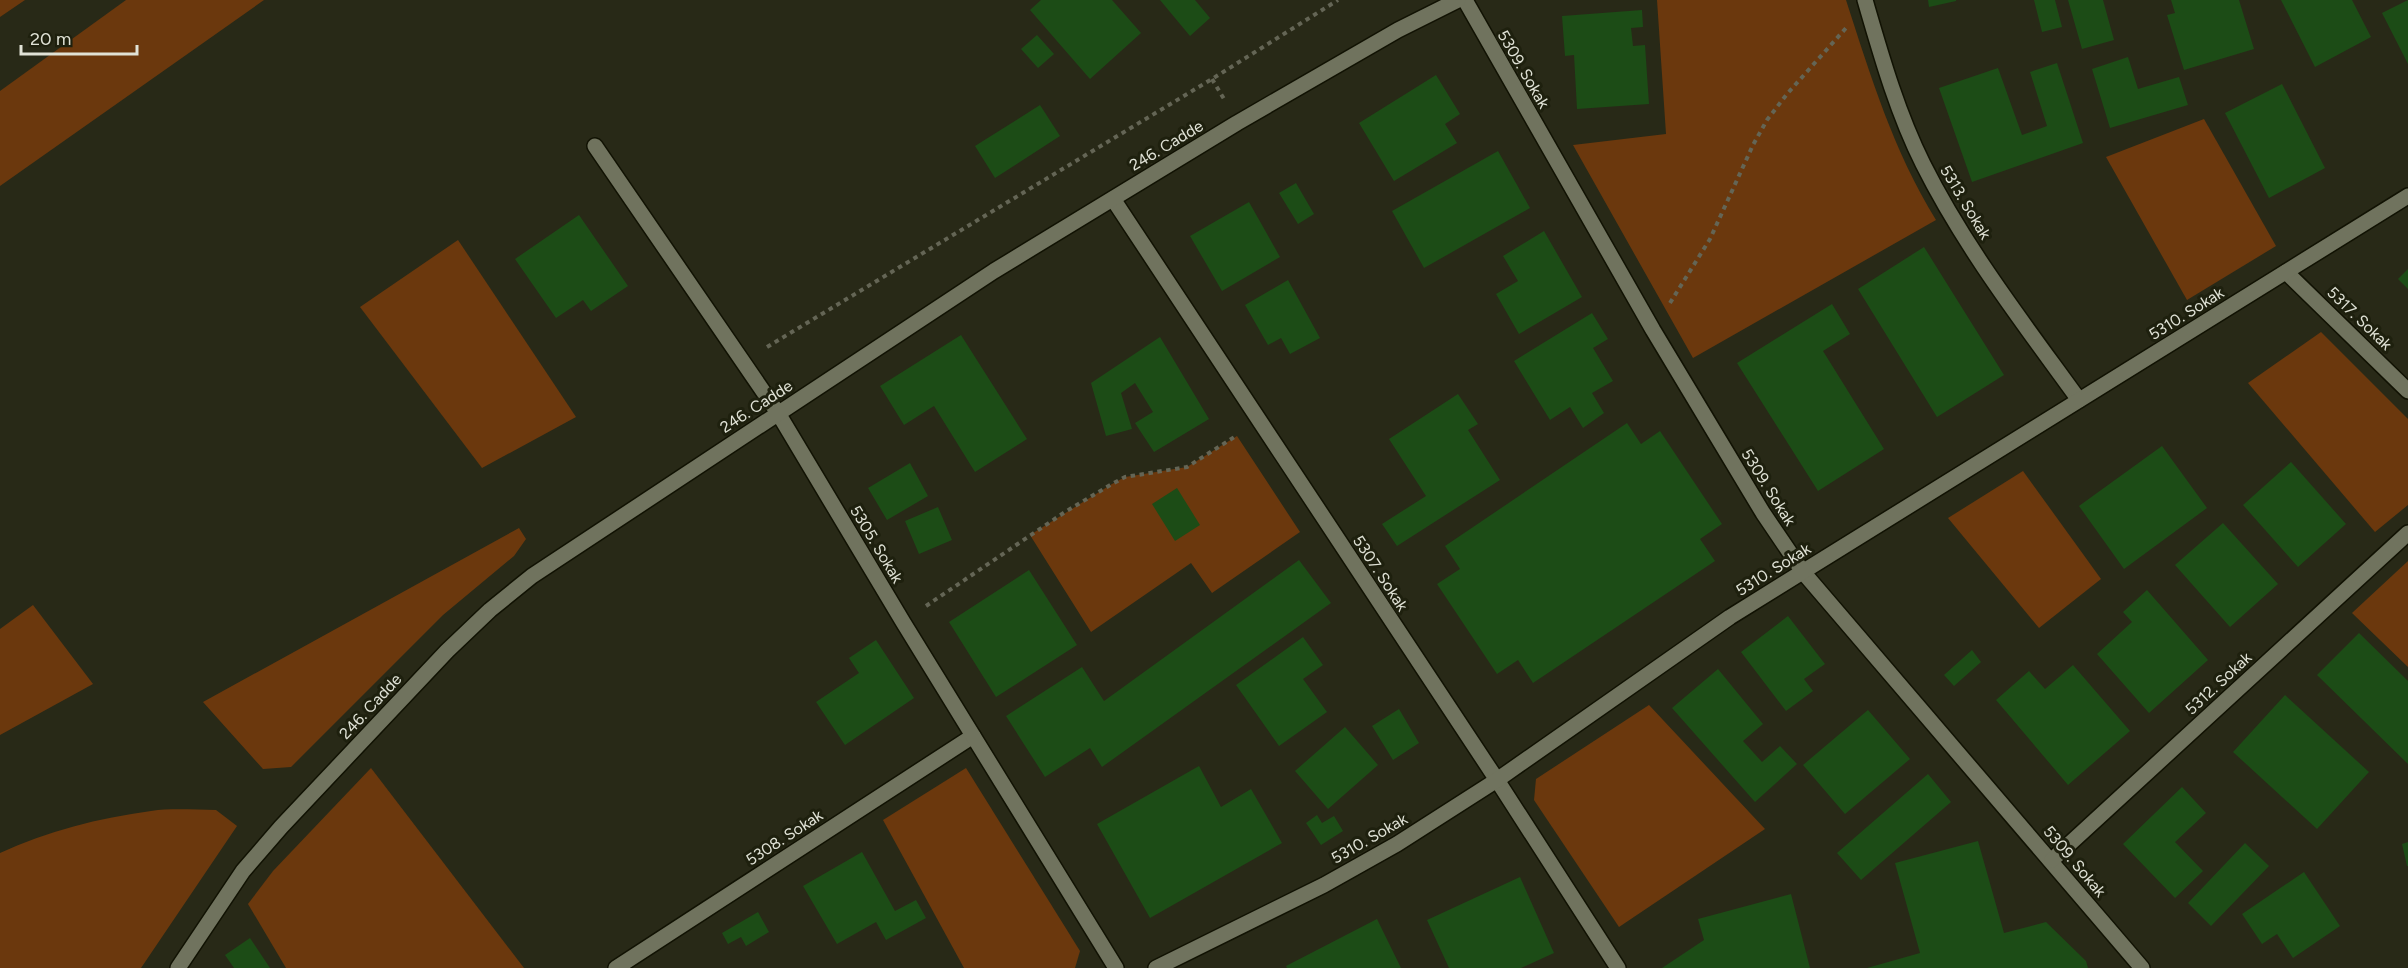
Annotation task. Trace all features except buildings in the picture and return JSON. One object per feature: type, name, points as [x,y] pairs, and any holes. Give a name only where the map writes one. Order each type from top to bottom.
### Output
[{"type":"street","name":"246. Cadde","points":[[178,968],[243,872],[281,827],[439,660],[490,610],[532,576],[994,271],[1368,48],[1458,0]]},
{"type":"street","name":"5309. Sokak","points":[[1465,0],[1653,330],[1763,513],[1803,572],[2052,860],[2142,968]]},
{"type":"street","name":"5313. Sokak","points":[[1865,3],[1891,82],[1923,163],[1992,277],[2079,400]]},
{"type":"street","name":"5305. Sokak","points":[[595,146],[778,413],[903,622],[1116,968]]},
{"type":"street","name":"5310. Sokak","points":[[1156,968],[1324,885],[1397,844],[1497,780],[1670,657],[2408,196]]},
{"type":"street","name":"5307. Sokak","points":[[1113,199],[1497,780],[1618,968]]},
{"type":"street","name":"5317. Sokak","points":[[2286,272],[2408,391]]},
{"type":"street","name":"5312. Sokak","points":[[2052,860],[2408,532]]},
{"type":"street","name":"5308. Sokak","points":[[616,968],[973,736]]},
{"type":"path","points":[[743,361],[1212,79],[1338,0]]},
{"type":"path","points":[[1653,330],[1710,239],[1753,145],[1767,120],[1786,94],[1865,3]]},
{"type":"path","points":[[903,622],[1047,524],[1112,484],[1125,477],[1187,467],[1260,421]]},
{"type":"shaded area","points":[[0,0],[25,0],[0,17]]},
{"type":"shaded area","points":[[126,0],[264,0],[0,186],[0,91]]},
{"type":"shaded area","points":[[1657,0],[1846,0],[1895,140],[1936,220],[1693,358],[1573,145],[1666,134]]},
{"type":"shaded area","points":[[2204,119],[2276,246],[2187,300],[2106,157]]},
{"type":"shaded area","points":[[458,240],[576,417],[482,468],[360,307]]},
{"type":"shaded area","points":[[2321,332],[2408,419],[2408,505],[2375,532],[2248,383]]},
{"type":"shaded area","points":[[1237,436],[1300,532],[1212,593],[1191,563],[1091,632],[1030,535],[1125,477],[1187,467]]},
{"type":"shaded area","points":[[2023,471],[2101,579],[2039,628],[1948,518]]},
{"type":"shaded area","points":[[519,528],[526,539],[514,556],[443,615],[291,767],[263,769],[203,702]]},
{"type":"shaded area","points":[[2408,561],[2408,667],[2352,613]]},
{"type":"shaded area","points":[[33,605],[93,684],[0,735],[0,629]]},
{"type":"shaded area","points":[[1649,705],[1765,829],[1619,927],[1534,800],[1536,779]]},
{"type":"shaded area","points":[[371,768],[524,968],[286,968],[248,904],[273,871]]},
{"type":"shaded area","points":[[966,768],[1080,951],[1075,968],[964,968],[883,820]]},
{"type":"shaded area","points":[[159,810],[216,810],[237,826],[141,968],[0,968],[0,853],[55,832],[112,817]]}]
